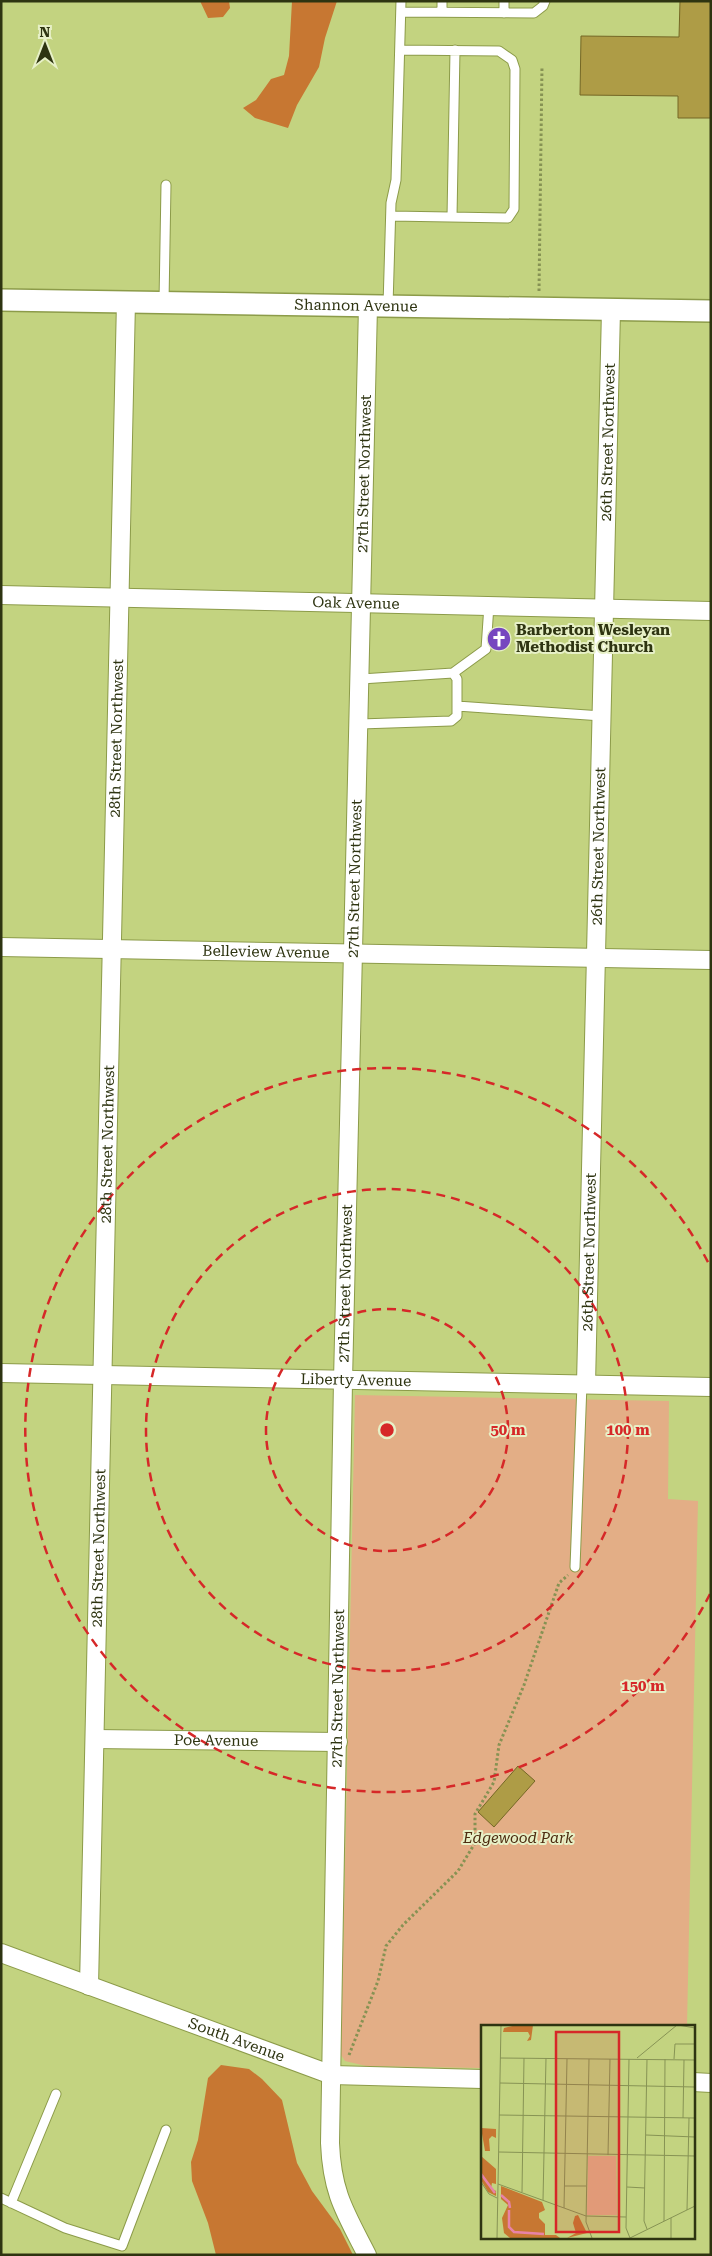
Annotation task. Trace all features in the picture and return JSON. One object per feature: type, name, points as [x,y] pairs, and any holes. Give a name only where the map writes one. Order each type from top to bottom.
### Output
[{"type":"street","name":"Shannon Avenue","points":[[1,300],[711,311]]},
{"type":"street","name":"28th Street Northwest","points":[[89,1986],[126,301]]},
{"type":"street","name":"27th Street Northwest","points":[[367,2255],[340,2204],[334,2183],[330,2143],[343,1381],[362,602],[378,306]]},
{"type":"street","name":"26th Street Northwest","points":[[584,1384],[597,959],[611,310]]},
{"type":"street","name":"Oak Avenue","points":[[1,595],[711,611]]},
{"type":"street","name":"Belleview Avenue","points":[[1,947],[711,960]]},
{"type":"street","name":"Liberty Avenue","points":[[1,1373],[711,1387]]},
{"type":"street","name":"Poe Avenue","points":[[95,1739],[338,1742]]},
{"type":"street","name":"South Avenue","points":[[1,1953],[332,2074],[481,2079]]},
{"type":"street","points":[[694,2082],[711,2083]]},
{"type":"lane","points":[[378,306],[396,180],[401,1]]},
{"type":"lane","points":[[442,1],[442,12]]},
{"type":"lane","points":[[504,1],[504,13]]},
{"type":"lane","points":[[401,12],[534,13],[543,6],[545,1]]},
{"type":"lane","points":[[391,216],[508,218],[514,210],[515,69],[512,60],[499,51],[400,50]]},
{"type":"lane","points":[[452,217],[456,50]]},
{"type":"lane","points":[[164,302],[166,185]]},
{"type":"lane","points":[[361,679],[453,673],[486,649],[488,605]]},
{"type":"lane","points":[[360,724],[451,721],[457,716],[458,679],[453,673]]},
{"type":"lane","points":[[457,706],[602,716]]},
{"type":"lane","points":[[575,1567],[584,1384]]},
{"type":"lane","points":[[11,2203],[56,2094]]},
{"type":"lane","points":[[1,2198],[65,2228],[122,2246],[166,2130]]},
{"type":"path","points":[[539,291],[542,66]]},
{"type":"path","points":[[332,2074],[347,2060],[378,1981],[386,1946],[403,1925],[437,1894],[468,1858],[475,1843],[475,1814],[478,1806],[494,1782],[499,1745],[524,1685],[559,1583],[575,1567]]},
{"type":"green space","name":"Edgewood Park","points":[[355,1395],[669,1401],[668,1499],[698,1501],[687,2025],[481,2025],[481,2068],[366,2066],[345,2061],[341,2055]]},
{"type":"shaded area","points":[[200,1],[229,1],[230,8],[223,17],[208,18]]},
{"type":"shaded area","points":[[292,1],[337,1],[325,38],[319,67],[297,105],[288,128],[255,118],[243,108],[256,100],[271,79],[284,75],[289,56]]},
{"type":"shaded area","points":[[221,2065],[249,2069],[262,2079],[282,2100],[297,2163],[312,2191],[340,2229],[353,2255],[216,2255],[208,2223],[192,2181],[191,2162],[198,2140],[208,2078]]},
{"type":"building","points":[[680,1],[711,1],[711,118],[678,118],[678,96],[580,95],[581,36],[679,37]]},
{"type":"building","points":[[518,1766],[535,1781],[494,1827],[478,1812]]},
{"type":"place","name":"Barberton Wesleyan Methodist Church","points":[[499,639]]}]
